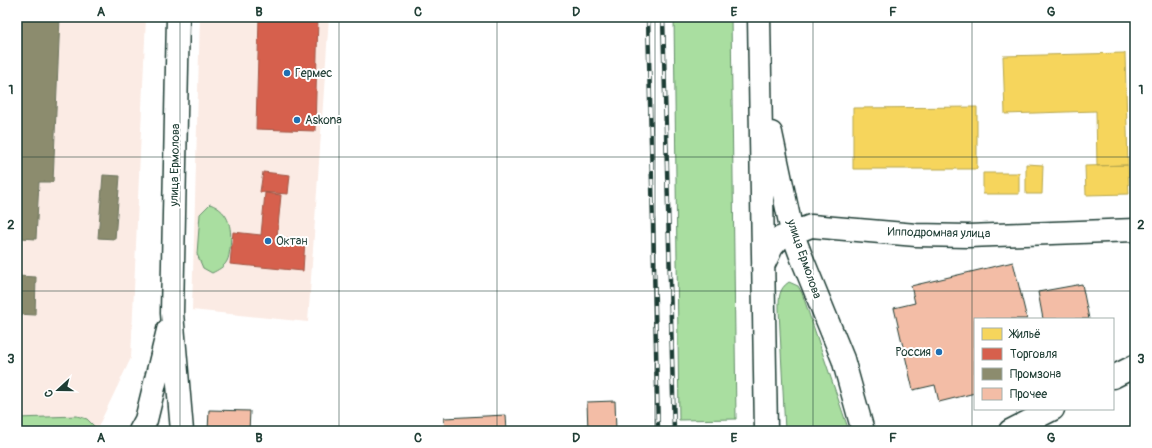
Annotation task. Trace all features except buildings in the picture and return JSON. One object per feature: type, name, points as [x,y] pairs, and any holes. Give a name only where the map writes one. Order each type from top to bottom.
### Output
[{"type":"street","name":"улица Ермолова","points":[[178,17],[172,313],[182,431]]},
{"type":"street","name":"улица Ермолова","points":[[759,17],[761,82],[762,267],[766,431]]},
{"type":"street","name":"улица Ермолова","points":[[761,82],[792,232],[803,263],[843,359],[863,431]]},
{"type":"street","name":"Ипподромная улица","points":[[762,267],[772,247],[780,238],[792,232],[811,226],[916,235],[968,236],[1135,230]]},
{"type":"street","name":"улица Ермолова","points":[[140,431],[146,420],[172,313]]},
{"type":"street","points":[[1114,376],[1135,366]]},
{"type":"street","points":[[1010,431],[1050,410]]},
{"type":"shaded area","points":[[17,17],[146,17],[131,358],[96,431],[17,431]]},
{"type":"shaded area","points":[[200,17],[329,17],[308,322],[192,310]]},
{"type":"green space","points":[[674,17],[731,17],[736,419],[679,420]]},
{"type":"green space","points":[[210,204],[217,207],[226,217],[229,222],[231,235],[228,260],[223,267],[212,273],[203,268],[197,254],[200,214]]},
{"type":"green space","points":[[789,282],[798,286],[802,293],[849,431],[785,431],[779,302],[781,291]]},
{"type":"green space","points":[[77,416],[87,419],[99,431],[17,431],[17,418]]},
{"type":"railway","points":[[648,17],[658,431]]},
{"type":"railway","points":[[663,17],[674,431]]},
{"type":"place","name":"Гермес","points":[[287,73]]},
{"type":"place","name":"Askona","points":[[297,120]]},
{"type":"place","name":"Октан","points":[[268,241]]},
{"type":"place","name":"Россия","points":[[939,352]]}]
